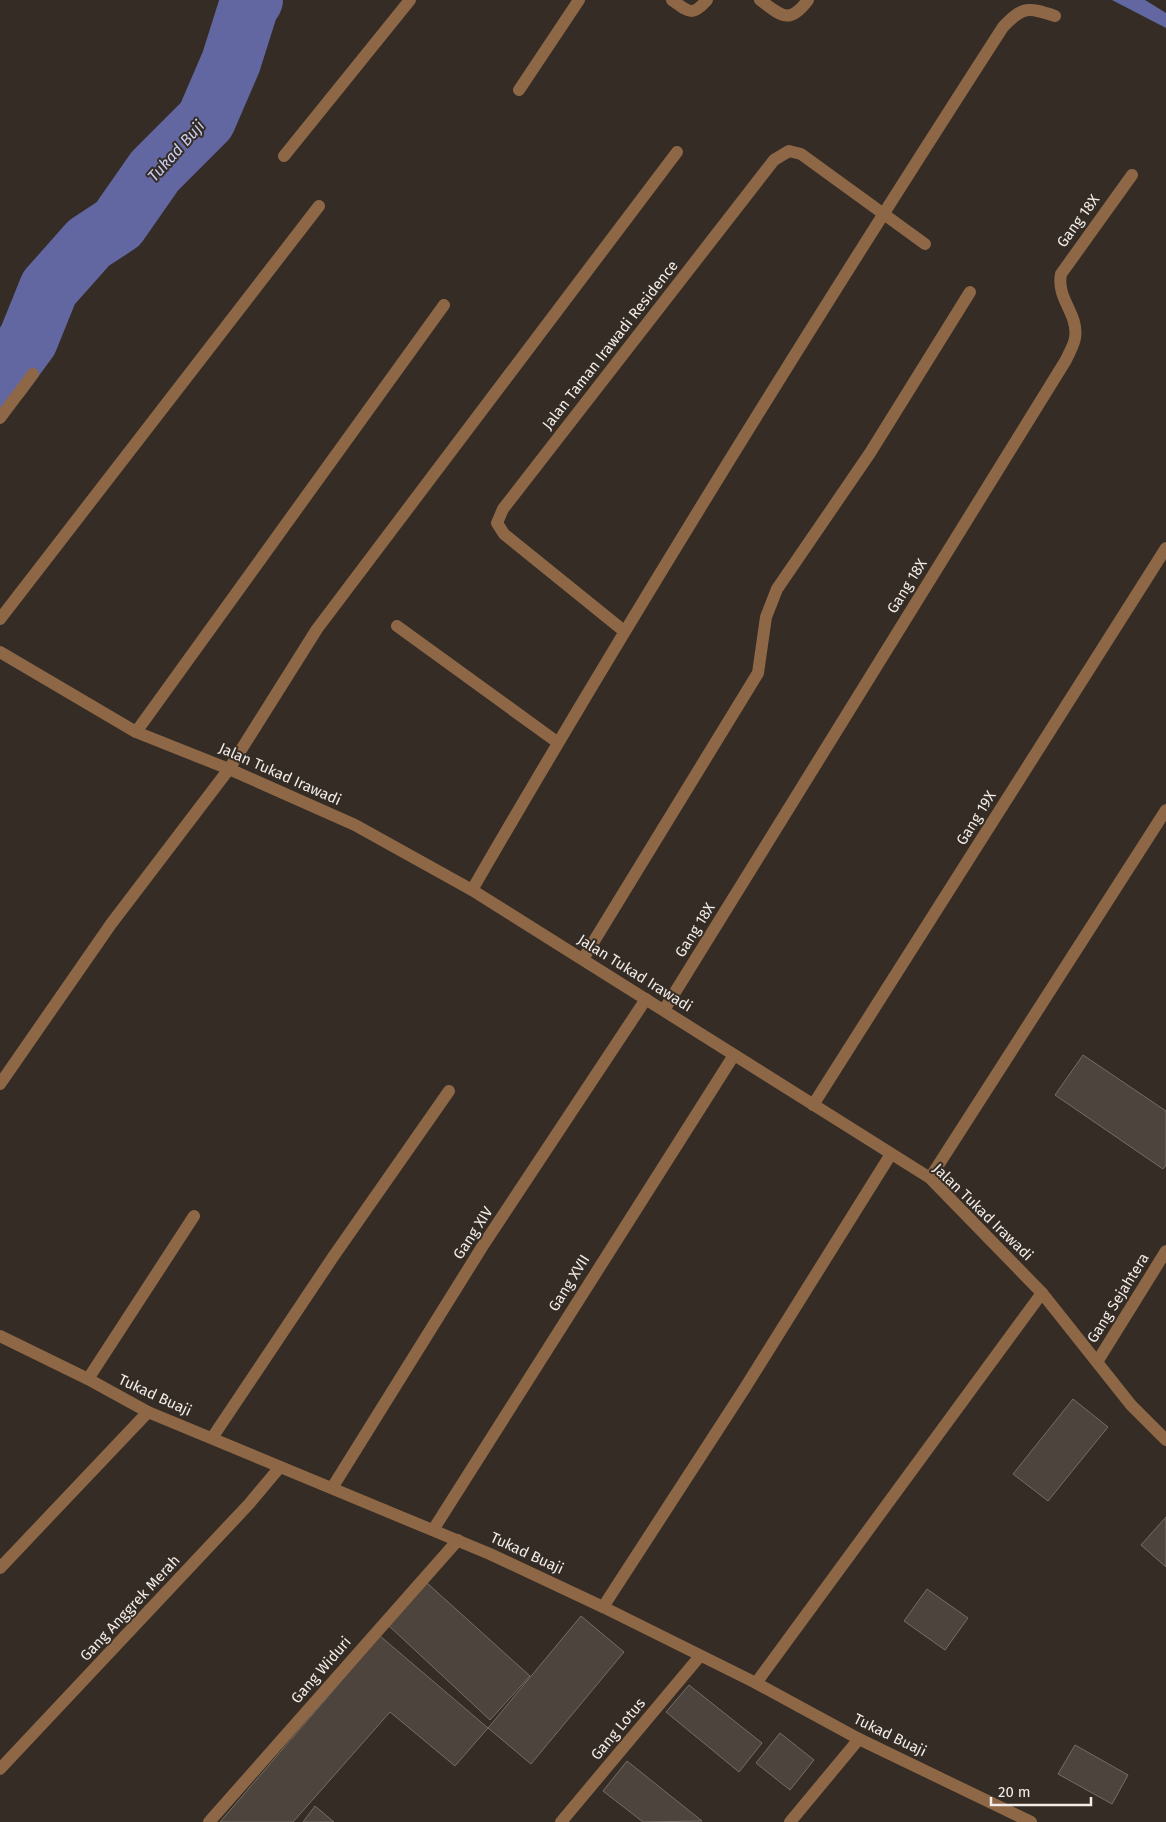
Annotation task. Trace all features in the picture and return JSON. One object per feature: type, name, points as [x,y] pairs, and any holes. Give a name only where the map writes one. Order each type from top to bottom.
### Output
[{"type":"street","points":[[284,156],[410,0]]},
{"type":"street","points":[[519,90],[580,0]]},
{"type":"street","points":[[672,0],[686,10],[693,12],[698,11],[707,0]]},
{"type":"street","points":[[760,0],[782,16],[790,17],[797,13],[808,0]]},
{"type":"street","points":[[472,890],[557,742],[624,631],[883,214],[1003,27],[1018,12],[1033,9],[1055,16]]},
{"type":"street","name":"Jalan Taman Irawadi Residence","points":[[624,631],[504,534],[497,523],[503,509],[774,160],[789,151],[801,154],[924,244]]},
{"type":"street","points":[[0,1084],[111,924],[229,769],[317,629],[677,152]]},
{"type":"street","name":"Gang 18X","points":[[664,1010],[1066,360],[1075,339],[1075,327],[1058,285],[1061,274],[1132,175]]},
{"type":"street","points":[[0,619],[319,206]]},
{"type":"street","points":[[583,959],[758,673],[766,617],[778,589],[870,453],[970,292]]},
{"type":"street","points":[[136,732],[444,306]]},
{"type":"street","points":[[0,418],[33,374]]},
{"type":"street","name":"Gang 19X","points":[[812,1105],[1166,548]]},
{"type":"street","points":[[397,626],[557,742]]},
{"type":"street","name":"Jalan Tukad Irawadi","points":[[0,652],[136,732],[229,769],[355,825],[472,890],[930,1178],[1042,1293],[1131,1405],[1166,1440]]},
{"type":"street","points":[[930,1178],[1166,810]]},
{"type":"street","name":"Gang XIV","points":[[332,1488],[482,1247],[646,999]]},
{"type":"street","name":"Gang XVII","points":[[433,1530],[734,1056]]},
{"type":"street","points":[[212,1438],[333,1258],[449,1091]]},
{"type":"street","points":[[603,1607],[743,1391],[891,1154]]},
{"type":"street","points":[[88,1380],[194,1216]]},
{"type":"street","name":"Gang Sejahtera","points":[[1097,1362],[1166,1251]]},
{"type":"street","points":[[756,1683],[1042,1293]]},
{"type":"street","name":"Tukad Buaji","points":[[1,1338],[88,1380],[148,1412],[458,1540],[603,1607],[756,1683],[859,1739],[1031,1822]]},
{"type":"street","points":[[0,1568],[148,1412]]},
{"type":"street","name":"Gang Anggrek Merah","points":[[0,1769],[249,1504],[280,1467]]},
{"type":"street","name":"Gang Widuri","points":[[209,1822],[458,1540]]},
{"type":"street","name":"Gang Lotus","points":[[561,1822],[700,1656]]},
{"type":"street","points":[[790,1822],[859,1739]]},
{"type":"water","points":[[1112,0],[1145,0],[1166,13],[1166,28]]},
{"type":"building","points":[[1083,1055],[1166,1111],[1166,1165],[1163,1169],[1055,1095]]},
{"type":"building","points":[[1073,1399],[1108,1427],[1048,1501],[1013,1474]]},
{"type":"building","points":[[1166,1517],[1166,1567],[1141,1545]]},
{"type":"building","points":[[427,1583],[530,1676],[490,1720],[388,1625]]},
{"type":"building","points":[[927,1589],[968,1618],[945,1650],[904,1621]]},
{"type":"building","points":[[581,1616],[624,1652],[531,1764],[488,1728]]},
{"type":"building","points":[[380,1636],[488,1728],[455,1766],[390,1712],[293,1822],[220,1822]]},
{"type":"building","points":[[689,1685],[762,1743],[739,1772],[666,1712]]},
{"type":"building","points":[[780,1733],[814,1760],[790,1790],[756,1763]]},
{"type":"building","points":[[1075,1745],[1128,1775],[1112,1804],[1058,1774]]},
{"type":"building","points":[[627,1761],[702,1821],[643,1822],[603,1791]]},
{"type":"building","points":[[315,1806],[334,1822],[303,1822]]},
{"type":"waterway","name":"Tukad Buji","points":[[0,378],[28,340],[49,288],[89,243],[118,224],[155,171],[206,120],[231,62],[249,5],[253,0]]}]
